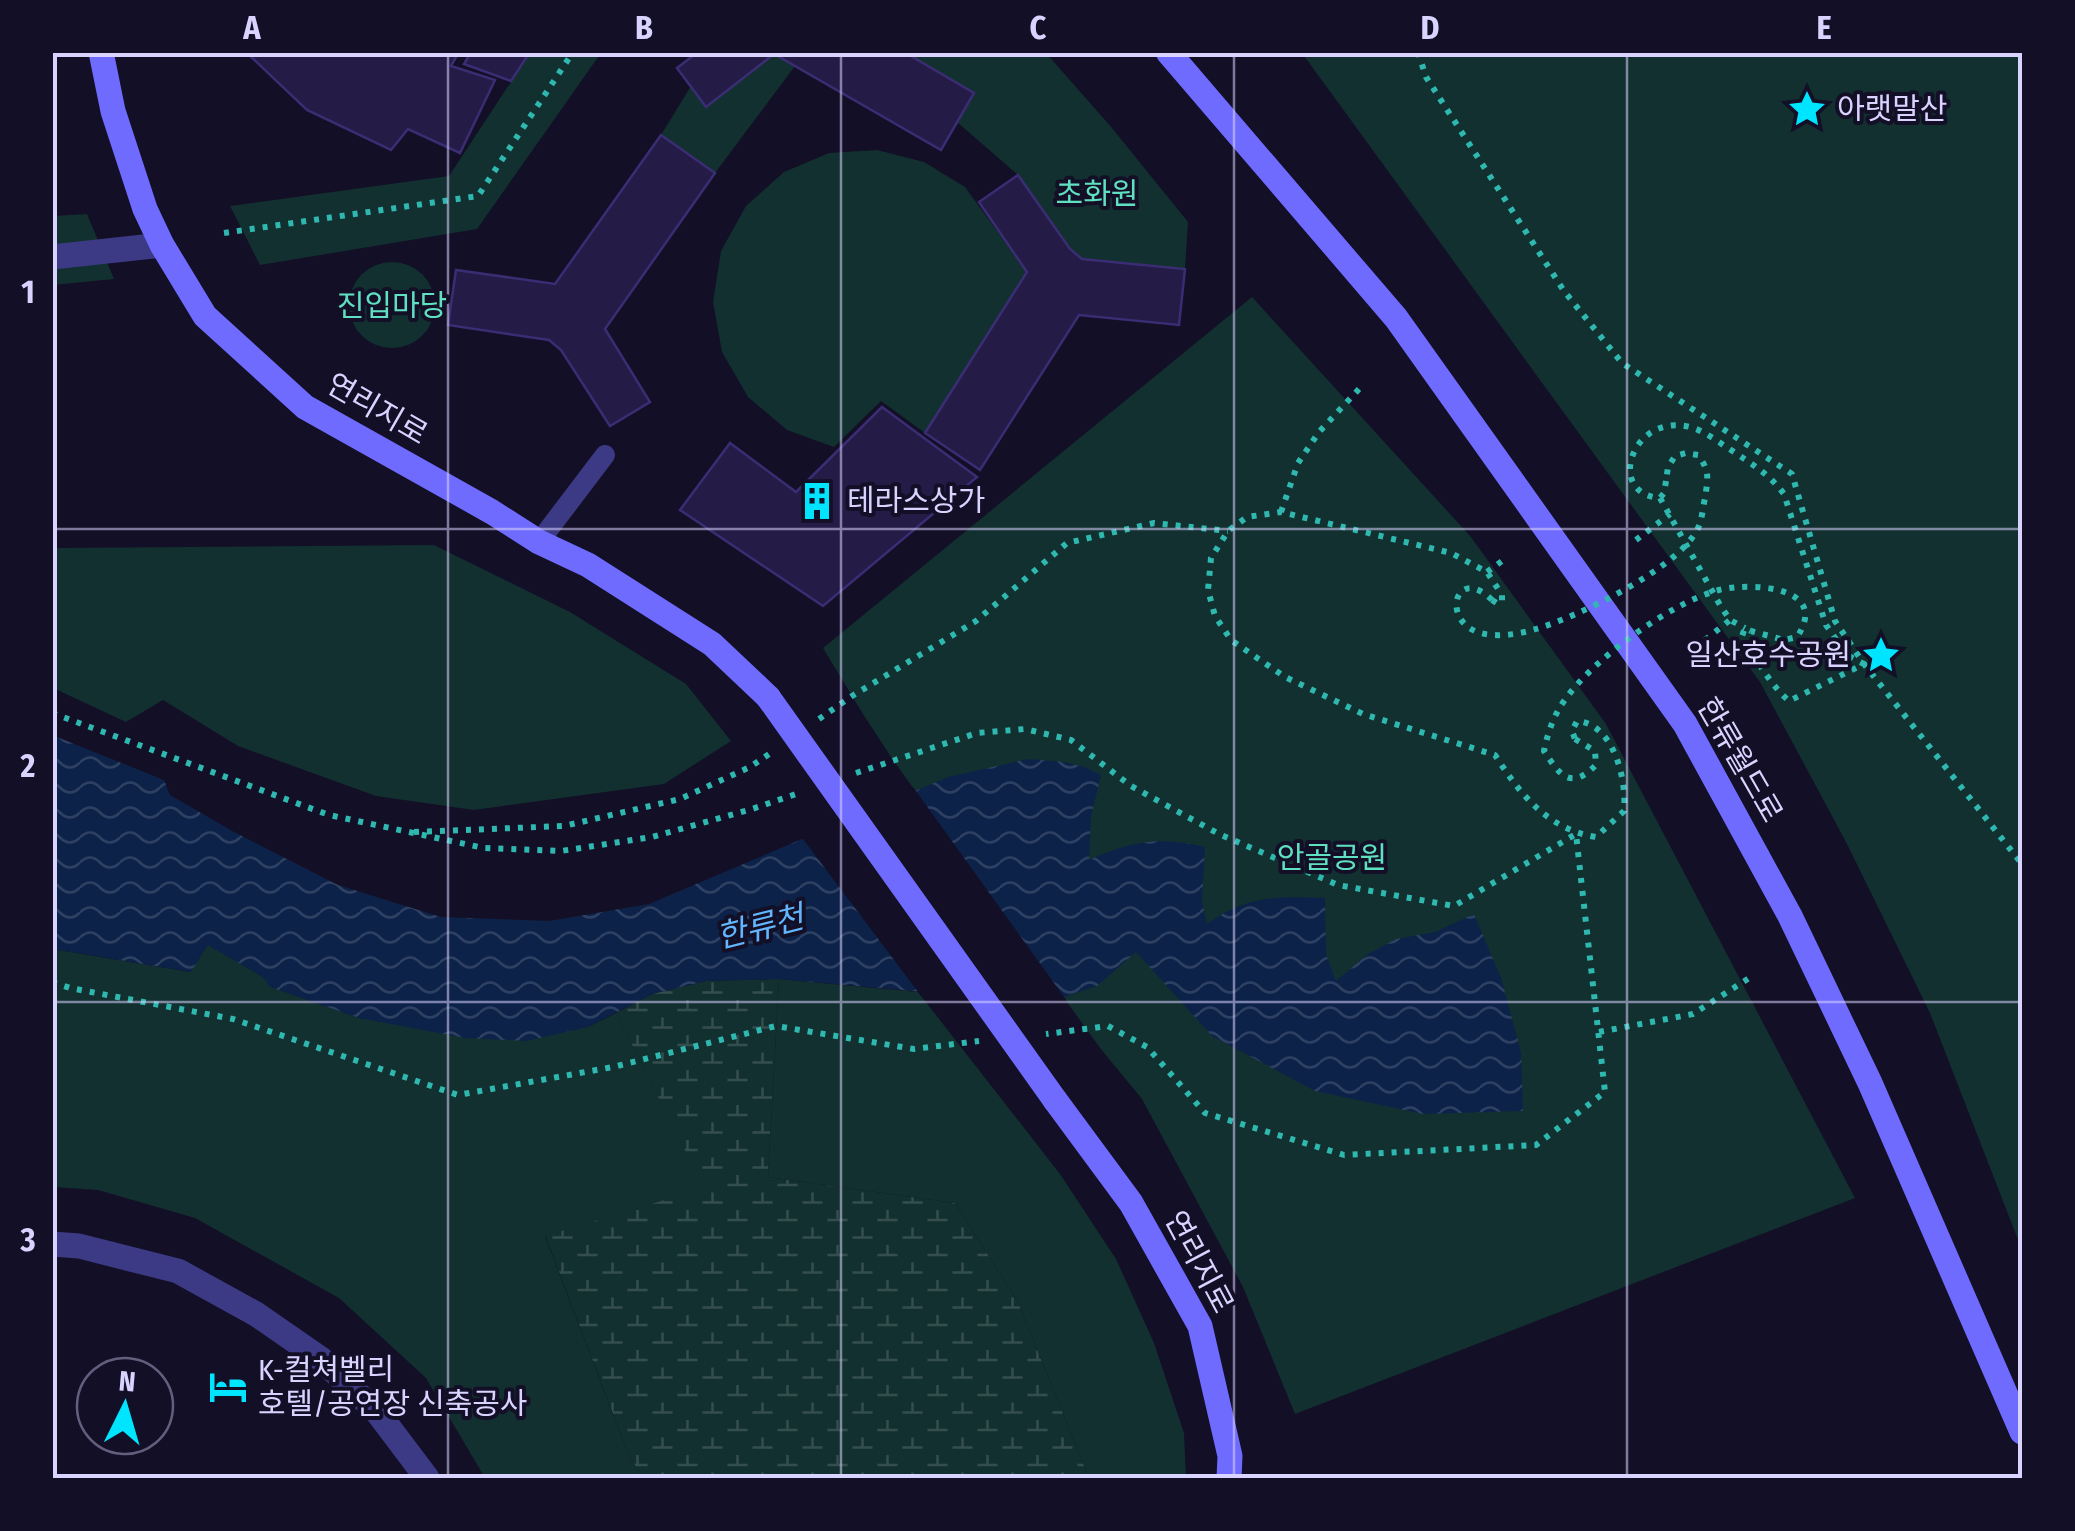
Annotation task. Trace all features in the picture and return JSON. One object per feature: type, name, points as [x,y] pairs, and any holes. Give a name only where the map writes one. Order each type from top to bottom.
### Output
[{"type":"street","name":"연리지로","points":[[101,52],[118,127],[145,209],[162,246],[205,316],[305,407],[539,542],[588,565],[712,644],[768,697],[1131,1203],[1200,1326],[1230,1456],[1229,1478]]},
{"type":"street","name":"한류월드로","points":[[1168,52],[1396,318],[1684,724],[1806,950],[1870,1082],[2022,1432]]},
{"type":"street","points":[[52,257],[162,246]]},
{"type":"street","points":[[52,1244],[80,1246],[178,1271],[256,1314],[321,1360],[378,1413],[427,1478]]},
{"type":"lane","points":[[539,542],[605,455]]},
{"type":"path","points":[[224,233],[478,196],[573,52]]},
{"type":"path","points":[[1418,52],[1426,77],[1553,274],[1622,363],[1792,474],[1834,622],[2022,864]]},
{"type":"path","points":[[1281,512],[1298,464],[1319,432],[1359,390]]},
{"type":"path","points":[[1660,498],[1649,498],[1638,489],[1630,471],[1631,455],[1646,434],[1669,427],[1688,427],[1711,436],[1771,477],[1784,494],[1826,625],[1846,655],[1864,664]]},
{"type":"path","points":[[1660,498],[1670,514],[1686,544],[1714,593],[1730,620],[1748,630],[1784,640],[1797,637],[1804,626],[1805,610],[1796,598],[1778,588],[1754,586],[1714,593],[1668,612],[1605,657],[1565,698],[1550,724],[1544,751],[1558,774],[1570,779],[1584,776],[1596,765],[1595,752],[1576,740],[1572,731],[1577,721],[1589,722],[1601,731],[1616,756],[1626,794],[1624,811],[1596,837],[1576,834],[1550,819],[1519,792],[1495,755],[1363,714],[1286,676],[1231,640],[1215,616],[1208,590],[1211,558],[1228,531],[1247,517],[1281,512],[1451,553],[1487,572],[1502,595],[1498,604],[1476,588],[1464,588],[1457,607],[1466,626],[1485,632],[1519,634],[1550,625],[1646,578],[1679,554],[1686,544],[1698,528],[1706,493],[1707,467],[1698,454],[1675,456],[1660,498]]},
{"type":"path","points":[[1636,540],[1670,514]]},
{"type":"path","points":[[808,726],[976,621],[1067,543],[1154,523],[1228,531]]},
{"type":"path","points":[[1487,572],[1502,561]]},
{"type":"path","points":[[1705,640],[1730,620]]},
{"type":"path","points":[[1748,630],[1742,636],[1758,664],[1789,701],[1864,664]]},
{"type":"path","points":[[401,832],[564,826],[680,799],[750,767],[779,747]]},
{"type":"path","points":[[1031,1035],[1108,1026],[1148,1046],[1205,1113],[1344,1155],[1536,1145],[1605,1092],[1576,834]]},
{"type":"path","points":[[1598,1032],[1693,1014],[1754,975]]},
{"type":"path","points":[[52,982],[232,1020],[458,1095],[613,1067],[776,1026],[914,1049],[992,1040]]},
{"type":"green space","points":[[530,53],[601,53],[477,229],[260,265],[230,206],[449,176]]},
{"type":"green space","name":"초화원","points":[[904,53],[1046,53],[1188,222],[1185,269],[1082,259],[1070,249],[1018,175],[957,122],[973,92]]},
{"type":"green space","name":"일산호수공원","points":[[1302,53],[2022,53],[2022,1250],[1930,1013],[1846,842],[1760,682]]},
{"type":"green space","points":[[774,54],[795,66],[715,173],[661,135],[691,86],[707,106]]},
{"type":"green space","points":[[877,150],[924,162],[965,187],[1027,272],[925,433],[881,401],[834,447],[787,430],[748,397],[722,352],[713,302],[721,251],[746,206],[784,172],[829,153]]},
{"type":"green space","points":[[87,214],[114,279],[53,285],[53,216]]},
{"type":"green space","name":"진입마당","points":[[392,262],[416,269],[428,281],[435,305],[428,329],[416,341],[392,348],[368,341],[356,329],[349,305],[356,281],[368,269]]},
{"type":"green space","name":"안골공원","points":[[1252,297],[1471,537],[1606,724],[1855,1198],[1295,1414],[1243,1287],[1142,1099],[1100,1048],[893,760],[823,648]]},
{"type":"green space","points":[[434,545],[570,612],[686,684],[731,741],[664,784],[474,810],[376,796],[238,746],[163,700],[126,722],[53,688],[53,548]]},
{"type":"green space","points":[[207,944],[263,977],[271,987],[359,1018],[588,1027],[616,1013],[704,1188],[545,1236],[629,1456],[643,1478],[485,1478],[426,1378],[339,1298],[195,1218],[98,1190],[53,1187],[52,949],[190,972]]},
{"type":"green space","points":[[779,979],[768,1177],[955,1203],[1018,1302],[1089,1478],[643,1478],[629,1456],[545,1235],[703,1188],[616,1013],[652,994],[706,981]]},
{"type":"green space","points":[[779,979],[918,992],[1060,1174],[1116,1259],[1154,1343],[1184,1433],[1186,1478],[1089,1478],[1018,1302],[955,1203],[768,1177]]},
{"type":"water","name":"한류천","points":[[52,735],[164,780],[170,795],[338,885],[441,917],[549,921],[649,904],[948,777],[1028,759],[1085,767],[1101,775],[1091,817],[1089,860],[1146,842],[1205,847],[1202,902],[1207,924],[1236,907],[1263,899],[1325,898],[1326,954],[1336,981],[1368,954],[1396,939],[1435,932],[1474,914],[1501,978],[1521,1052],[1523,1111],[1423,1114],[1315,1091],[1212,1036],[1136,952],[1097,986],[1046,1003],[779,979],[706,981],[652,994],[588,1027],[526,1041],[465,1038],[359,1018],[270,987],[263,977],[208,945],[191,972],[53,949]]},
{"type":"pier","points":[[913,787],[1067,1001],[1046,1008],[922,997],[800,835]]},
{"type":"building","points":[[246,52],[459,52],[451,66],[495,80],[460,153],[408,129],[391,150],[307,110]]},
{"type":"building","points":[[471,52],[530,52],[511,81],[464,64]]},
{"type":"building","points":[[698,52],[904,52],[974,93],[941,150],[774,54],[706,107],[677,68]]},
{"type":"building","points":[[661,135],[715,173],[605,329],[650,402],[610,426],[561,350],[549,340],[448,325],[456,270],[555,284]]},
{"type":"building","points":[[1018,175],[1070,249],[1082,259],[1185,269],[1179,325],[1079,315],[980,470],[925,433],[1027,272],[979,202]]},
{"type":"building","name":"테라스상가","points":[[882,407],[977,477],[823,606],[680,510],[730,443],[796,492]]},
{"type":"place","name":"아랫말산","points":[[1807,109]]},
{"type":"place","name":"테라스상가","points":[[817,501]]},
{"type":"place","name":"일산호수공원","points":[[1881,655]]},
{"type":"place","name":"K-컬쳐벨리 호텔/공연장 신축공사","points":[[228,1387]]}]
